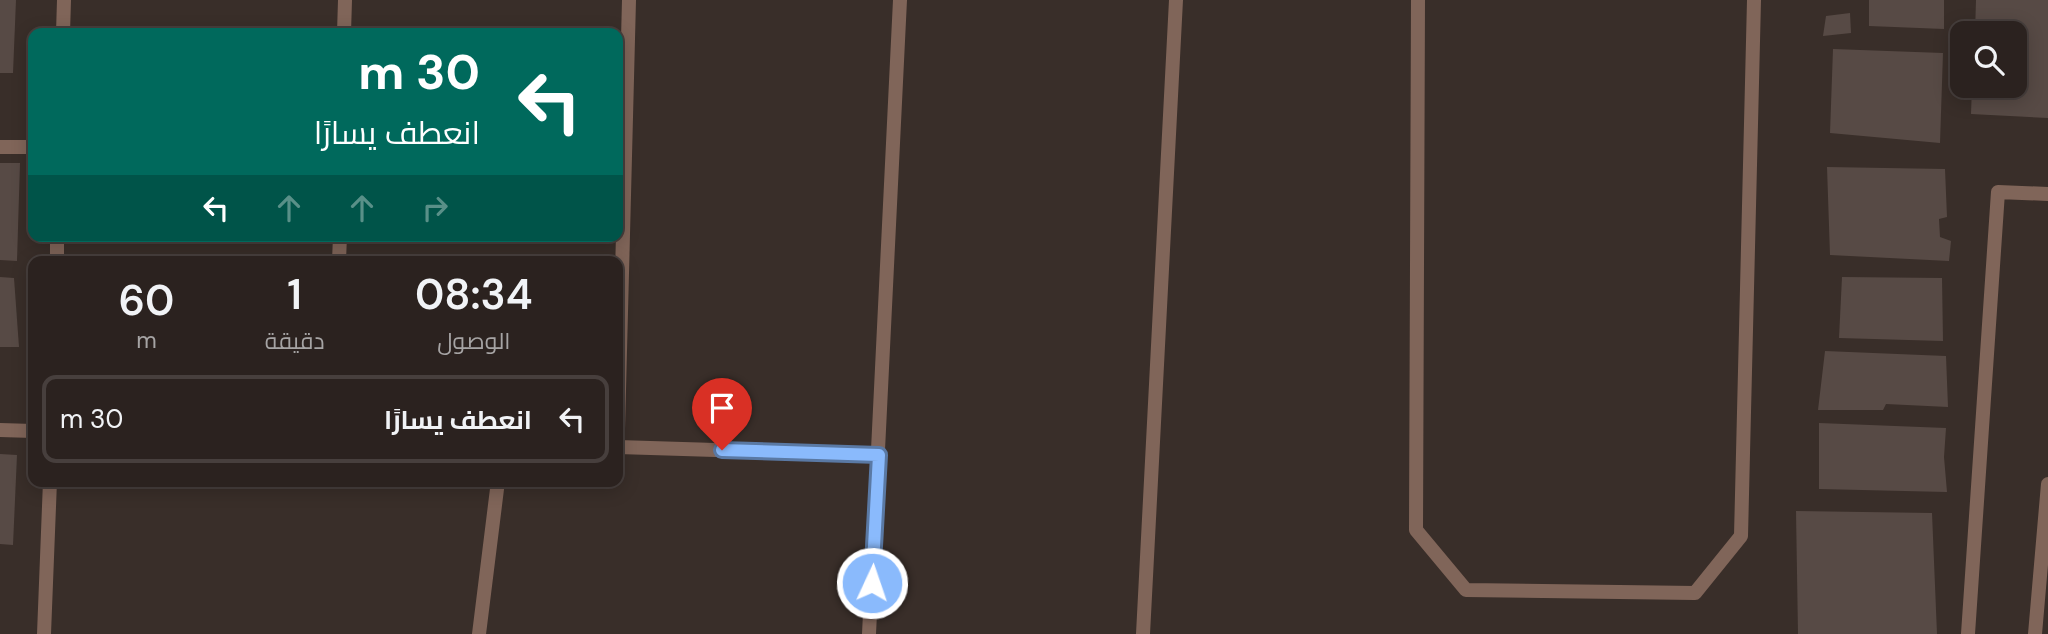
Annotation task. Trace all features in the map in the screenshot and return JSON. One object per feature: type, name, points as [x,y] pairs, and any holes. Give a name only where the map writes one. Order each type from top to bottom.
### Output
[{"type":"street","points":[[63,28],[64,0]]},
{"type":"street","points":[[344,28],[345,0]]},
{"type":"street","points":[[623,234],[629,0]]},
{"type":"street","points":[[869,634],[900,0]]},
{"type":"street","points":[[1143,634],[1176,0]]},
{"type":"street","points":[[1418,0],[1416,530],[1465,590],[1695,593],[1741,536],[1754,0]]},
{"type":"street","points":[[0,147],[28,147]]},
{"type":"street","points":[[1968,634],[1998,192],[2048,194]]},
{"type":"street","points":[[0,430],[28,430]]},
{"type":"street","points":[[623,447],[879,455]]},
{"type":"street","points":[[2035,634],[2048,484]]},
{"type":"street","points":[[44,634],[50,487]]},
{"type":"street","points":[[479,634],[497,487]]},
{"type":"building","points":[[0,0],[16,0],[13,73],[0,73]]},
{"type":"building","points":[[1869,0],[1944,0],[1944,29],[1869,26]]},
{"type":"building","points":[[1976,0],[2048,0],[2048,118],[1971,114],[1972,98],[2027,98],[2027,21],[1975,21]]},
{"type":"building","points":[[1850,13],[1851,33],[1823,36],[1826,16]]},
{"type":"building","points":[[1833,49],[1943,53],[1940,143],[1830,133]]},
{"type":"building","points":[[0,163],[20,163],[17,261],[0,260]]},
{"type":"building","points":[[1827,167],[1945,169],[1947,217],[1939,219],[1940,237],[1951,241],[1949,261],[1830,255]]},
{"type":"building","points":[[0,277],[14,278],[19,347],[0,347]]},
{"type":"building","points":[[1842,277],[1942,278],[1943,341],[1839,338]]},
{"type":"building","points":[[1825,351],[1946,356],[1948,407],[1886,404],[1883,410],[1818,410]]},
{"type":"building","points":[[1819,423],[1946,428],[1944,457],[1947,492],[1819,489]]},
{"type":"building","points":[[0,454],[17,455],[13,545],[0,544]]},
{"type":"building","points":[[1796,511],[1932,513],[1937,634],[1798,634]]},
{"type":"route","points":[[722,450],[879,455],[872,583]]}]
